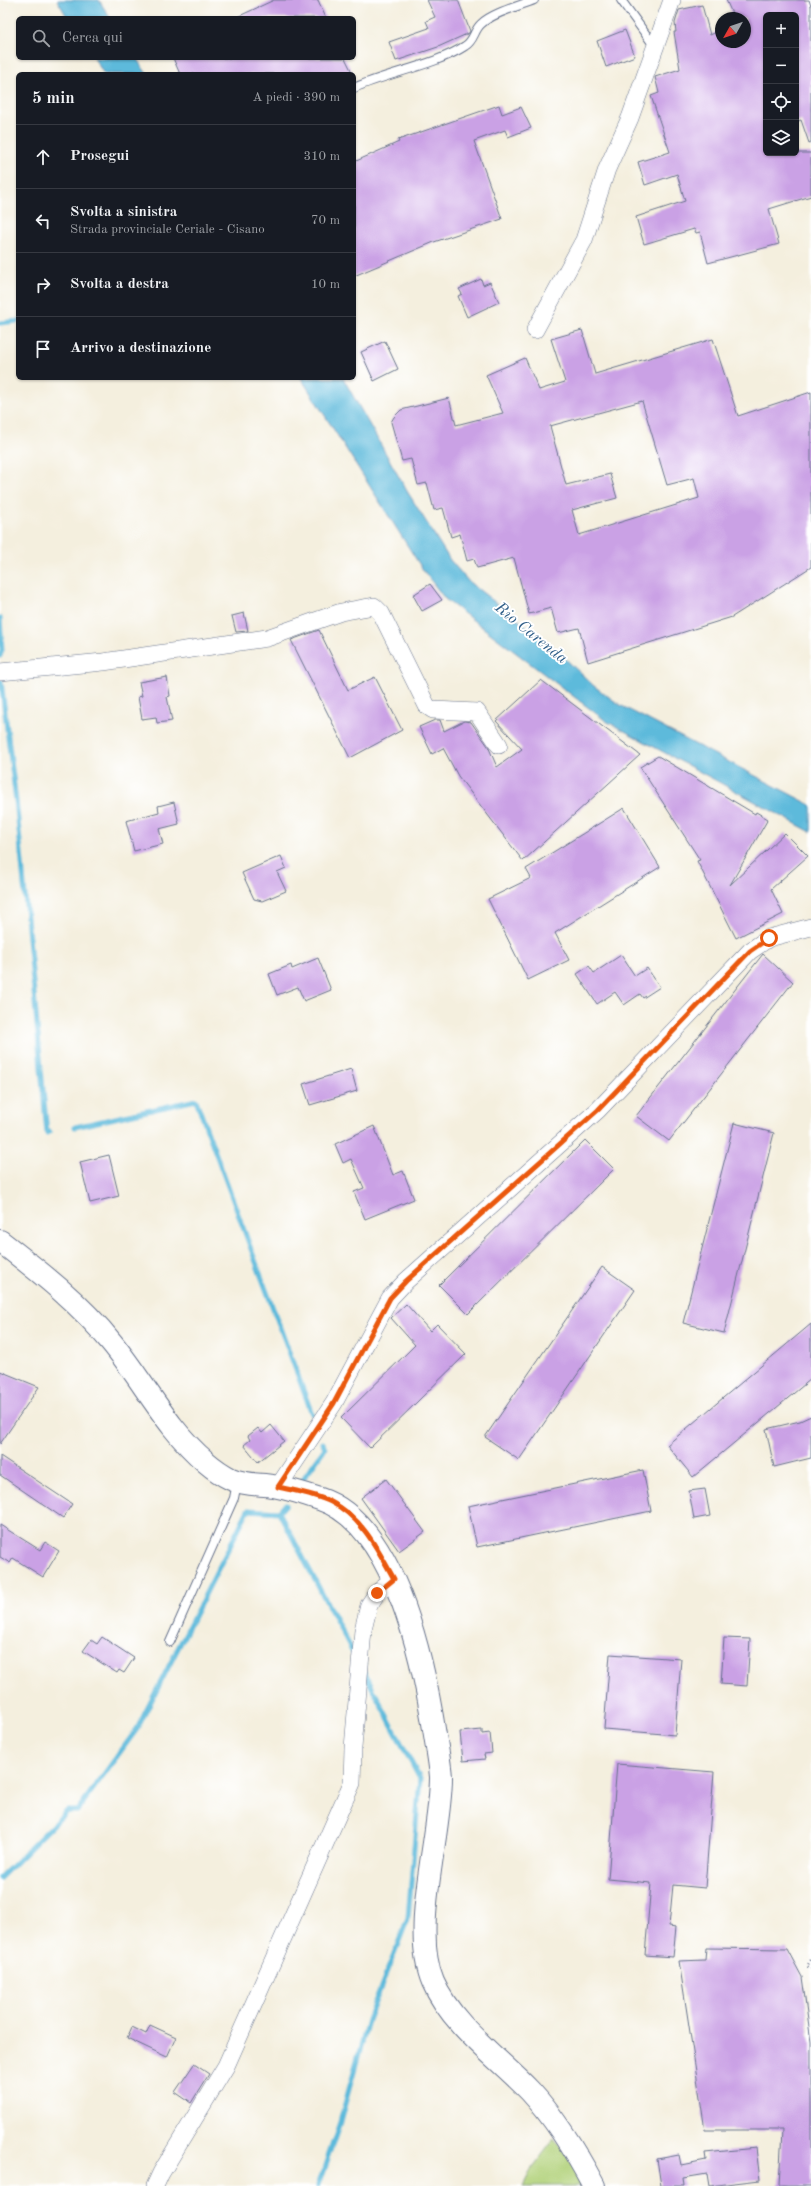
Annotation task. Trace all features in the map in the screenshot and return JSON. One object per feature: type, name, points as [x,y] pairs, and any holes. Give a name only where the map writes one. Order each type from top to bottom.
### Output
[{"type":"main road","points":[[0,1241],[78,1304],[113,1344],[180,1436],[206,1461],[230,1479],[278,1487],[330,1502],[345,1511],[360,1525],[378,1550],[394,1579],[415,1639],[435,1732],[441,1776],[424,1932],[427,1960],[433,1982],[450,2008],[470,2031],[531,2092],[557,2123],[594,2186]]},
{"type":"street","points":[[535,330],[584,240],[607,169],[630,118],[672,0]]},
{"type":"street","points":[[0,672],[103,662],[259,639],[341,612],[374,606],[381,613],[427,706],[433,710],[477,712],[499,745]]},
{"type":"street","points":[[278,1487],[334,1403],[390,1298],[406,1281],[598,1110],[750,951],[769,938],[811,927]]},
{"type":"street","points":[[155,2186],[161,2173],[226,2066],[352,1782],[352,1748],[363,1630],[369,1605],[377,1593],[394,1579]]},
{"type":"lane","points":[[356,87],[444,56],[466,46],[471,41],[480,25],[487,20],[534,0]]},
{"type":"lane","points":[[621,0],[655,48]]},
{"type":"lane","points":[[170,1642],[234,1498],[238,1481]]},
{"type":"path","points":[[811,1960],[806,1966],[811,1969]]},
{"type":"green space","points":[[555,2138],[588,2186],[523,2186],[532,2168]]},
{"type":"water","points":[[57,0],[99,0],[109,16],[67,16]]},
{"type":"water","points":[[95,60],[137,60],[146,72],[103,72]]},
{"type":"water","points":[[302,380],[344,380],[407,491],[450,560],[469,582],[554,648],[594,686],[620,705],[811,805],[811,832],[606,721],[445,599],[423,570]]},
{"type":"building","points":[[274,0],[318,0],[325,16],[239,16]]},
{"type":"building","points":[[427,0],[458,0],[470,31],[469,33],[438,47],[396,61],[389,42],[429,28],[426,21],[435,17]]},
{"type":"building","points":[[726,0],[809,0],[811,6],[811,142],[809,143],[801,120],[799,121],[799,12],[763,12],[763,156],[799,156],[799,153],[811,153],[811,196],[769,209],[779,244],[708,263],[700,232],[696,233],[694,229],[644,244],[636,217],[685,201],[677,174],[645,185],[638,162],[670,152],[651,96],[659,93],[655,77],[680,69],[674,32],[676,32],[675,23],[679,10],[702,5],[710,35],[715,33],[715,48],[751,48],[751,12],[731,12]]},
{"type":"building","points":[[625,30],[635,56],[606,67],[597,41]]},
{"type":"building","points":[[174,60],[346,60],[352,72],[179,72]]},
{"type":"building","points":[[499,105],[502,114],[521,107],[531,128],[508,137],[505,130],[474,141],[502,219],[434,242],[356,275],[356,161],[399,142],[398,140]]},
{"type":"building","points":[[481,279],[483,285],[490,282],[499,302],[467,317],[458,296],[462,294],[459,289]]},
{"type":"building","points":[[582,330],[595,374],[713,339],[738,416],[811,392],[811,567],[732,617],[588,662],[579,628],[558,633],[551,608],[529,614],[514,558],[477,568],[474,559],[467,561],[460,534],[451,537],[443,508],[434,510],[427,483],[418,485],[411,459],[402,461],[391,422],[401,410],[449,398],[456,425],[503,413],[486,375],[525,358],[539,390],[565,382],[551,339]],"holes":[[[642,401],[667,485],[694,478],[699,498],[579,535],[572,510],[617,498],[610,474],[566,485],[550,426]]]},
{"type":"building","points":[[385,341],[398,369],[374,381],[361,352]]},
{"type":"building","points":[[430,584],[442,600],[422,611],[413,595]]},
{"type":"building","points":[[244,613],[248,631],[236,632],[232,616]]},
{"type":"building","points":[[319,630],[348,690],[375,677],[402,730],[350,758],[291,640]]},
{"type":"building","points":[[167,677],[170,696],[167,697],[172,721],[157,723],[156,717],[142,719],[138,697],[142,696],[139,682]]},
{"type":"building","points":[[541,680],[640,755],[523,861],[458,776],[443,748],[432,754],[419,727],[435,720],[440,720],[444,731],[464,721],[471,722],[488,746],[497,767],[522,749],[496,721]]},
{"type":"building","points":[[658,756],[755,814],[756,812],[768,819],[730,885],[785,833],[808,856],[771,889],[783,914],[736,938],[697,861],[700,860],[640,767]]},
{"type":"building","points":[[174,802],[179,824],[159,829],[163,844],[134,851],[126,821],[159,812],[158,806]]},
{"type":"building","points":[[624,808],[660,867],[555,933],[569,960],[528,980],[488,899],[531,878],[526,869]]},
{"type":"building","points":[[281,856],[286,868],[277,872],[286,891],[262,901],[254,899],[242,873]]},
{"type":"building","points":[[763,954],[793,982],[669,1141],[636,1116]]},
{"type":"building","points":[[621,955],[635,976],[647,968],[660,987],[643,998],[640,994],[624,1005],[615,992],[597,1004],[577,974],[589,966],[594,973]]},
{"type":"building","points":[[318,958],[331,990],[304,1001],[298,987],[277,995],[269,974],[291,965],[292,969]]},
{"type":"building","points":[[351,1069],[357,1091],[310,1105],[303,1084]]},
{"type":"building","points":[[734,1123],[774,1133],[724,1333],[683,1323]]},
{"type":"building","points":[[374,1126],[393,1175],[403,1171],[414,1199],[365,1219],[354,1192],[364,1188],[351,1159],[343,1163],[335,1144]]},
{"type":"building","points":[[585,1140],[614,1169],[468,1314],[439,1285]]},
{"type":"building","points":[[109,1155],[119,1196],[90,1203],[80,1162]]},
{"type":"building","points":[[602,1267],[635,1290],[519,1460],[485,1437]]},
{"type":"building","points":[[406,1304],[430,1331],[437,1324],[466,1354],[370,1448],[341,1418],[415,1345],[391,1318]]},
{"type":"building","points":[[811,1324],[811,1379],[693,1477],[667,1445]]},
{"type":"building","points":[[0,1371],[39,1387],[0,1444]]},
{"type":"building","points":[[811,1416],[811,1458],[774,1467],[766,1429],[800,1421]]},
{"type":"building","points":[[271,1425],[284,1441],[258,1462],[244,1445],[250,1440],[248,1436],[258,1428],[262,1433]]},
{"type":"building","points":[[0,1456],[72,1504],[63,1518],[0,1475]]},
{"type":"building","points":[[643,1470],[651,1511],[477,1547],[468,1506]]},
{"type":"building","points":[[386,1479],[425,1532],[399,1551],[361,1498]]},
{"type":"building","points":[[705,1489],[710,1516],[694,1519],[689,1491]]},
{"type":"building","points":[[0,1525],[40,1550],[45,1542],[59,1551],[43,1577],[13,1558],[10,1563],[0,1557]]},
{"type":"building","points":[[102,1637],[134,1658],[124,1673],[119,1670],[117,1673],[83,1651],[91,1640],[97,1644]]},
{"type":"building","points":[[724,1638],[750,1639],[747,1686],[721,1684]]},
{"type":"building","points":[[610,1654],[681,1659],[675,1735],[604,1729]]},
{"type":"building","points":[[482,1730],[482,1734],[490,1733],[492,1753],[484,1754],[485,1759],[463,1761],[460,1732]]},
{"type":"building","points":[[617,1764],[714,1772],[705,1888],[673,1885],[669,1926],[676,1927],[673,1957],[645,1955],[651,1883],[608,1879]]},
{"type":"building","points":[[706,1948],[787,1949],[802,1977],[811,2042],[811,2186],[779,2186],[782,2130],[705,2130],[679,1961],[705,1960]]},
{"type":"building","points":[[150,2025],[176,2037],[167,2057],[127,2038],[132,2027],[146,2034]]},
{"type":"building","points":[[194,2064],[209,2074],[191,2103],[175,2092]]},
{"type":"building","points":[[756,2148],[760,2180],[709,2186],[707,2174],[683,2178],[684,2186],[661,2186],[657,2159],[679,2155],[681,2165],[706,2160],[705,2153]]},
{"type":"waterway","points":[[0,323],[16,321]]},
{"type":"waterway","points":[[0,618],[2,650],[0,656]]},
{"type":"waterway","points":[[1,681],[17,809],[47,1133],[50,1132]]},
{"type":"waterway","points":[[75,1127],[196,1100],[312,1414]]},
{"type":"waterway","name":"Rio Carenda","points":[[303,1479],[325,1448],[323,1443]]},
{"type":"waterway","name":"Rio Carenda","points":[[279,1512],[286,1504]]},
{"type":"waterway","points":[[0,1878],[67,1811],[77,1811],[137,1729],[248,1510],[279,1512]]},
{"type":"waterway","points":[[279,1512],[355,1656]]},
{"type":"waterway","points":[[318,2186],[340,2122],[368,2020],[408,1918],[420,1779],[365,1674]]},
{"type":"route","points":[[377,1593],[394,1579],[378,1550],[360,1525],[345,1511],[330,1502],[278,1487],[334,1403],[390,1298],[406,1281],[598,1110],[750,951],[769,938]]}]
